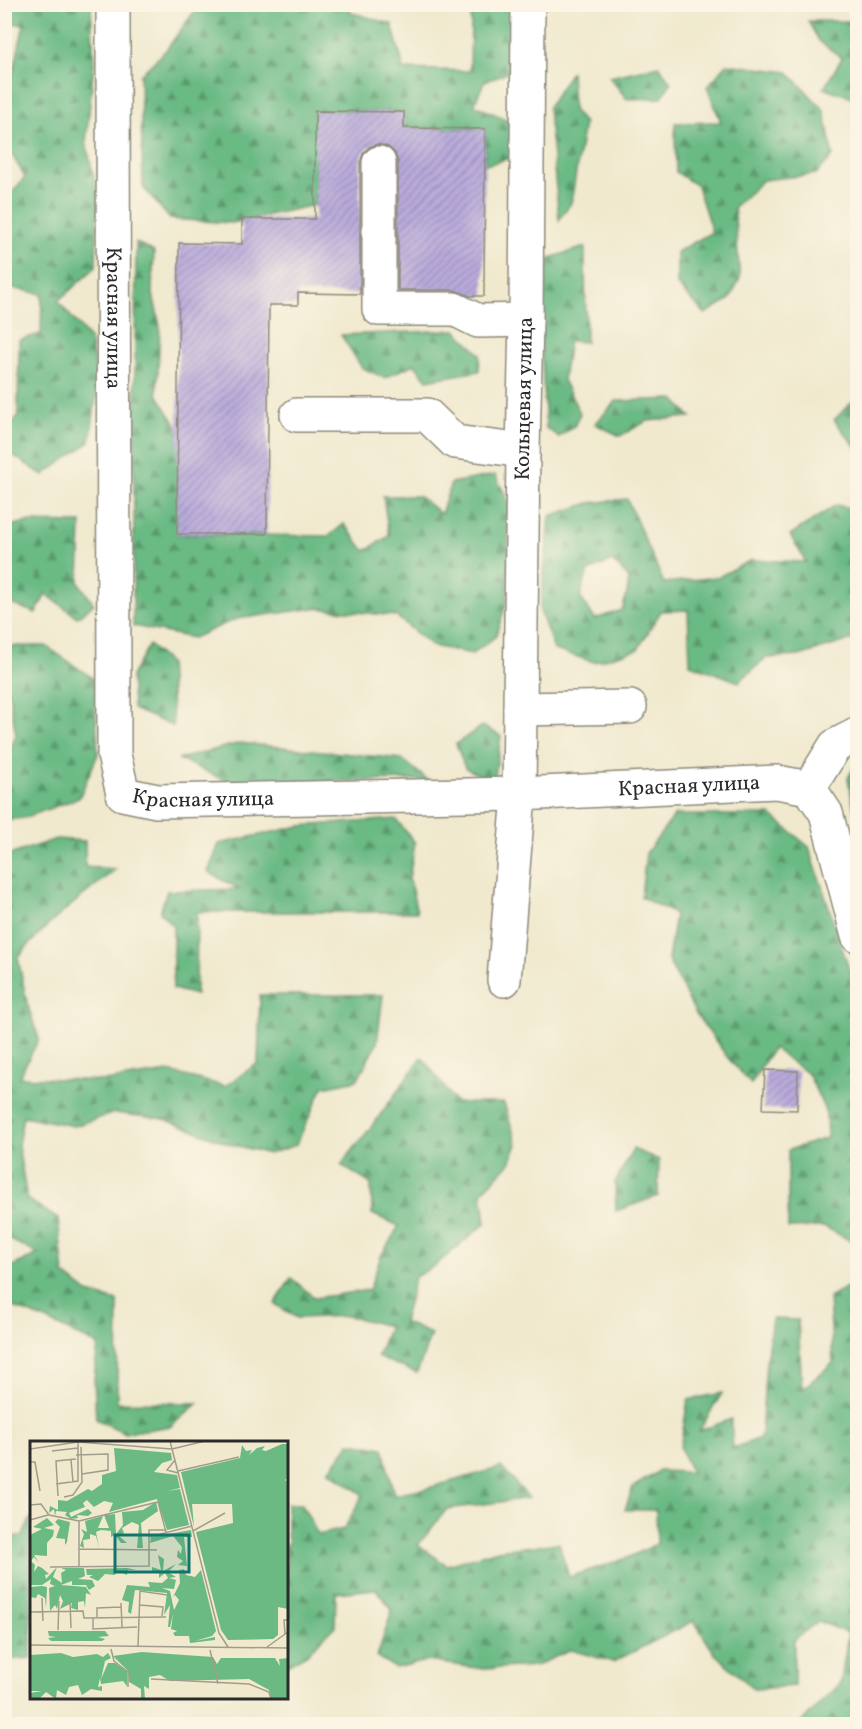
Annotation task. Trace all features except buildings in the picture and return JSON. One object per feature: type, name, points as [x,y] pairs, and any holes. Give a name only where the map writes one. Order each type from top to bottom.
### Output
[{"type":"street","name":"Красная улица","points":[[113,4],[114,755],[123,794],[157,801],[519,794],[777,782],[809,788]]},
{"type":"street","name":"Кольцевая улица","points":[[504,980],[519,794],[528,4]]},
{"type":"street","points":[[380,163],[379,309],[454,309],[478,321],[526,320]]},
{"type":"street","points":[[297,414],[427,414],[455,442],[523,451]]},
{"type":"street","points":[[520,709],[630,707]]},
{"type":"street","points":[[858,735],[835,746],[809,788],[826,813],[858,936]]},
{"type":"green space","points":[[220,4],[352,5],[349,12],[392,24],[404,69],[470,71],[471,17],[474,5],[512,5],[517,68],[484,82],[474,105],[513,122],[511,158],[485,165],[485,129],[404,128],[404,112],[316,111],[315,205],[232,223],[170,219],[143,187],[140,75],[166,50],[194,12]]},
{"type":"green space","points":[[5,5],[91,5],[94,64],[86,142],[98,196],[96,267],[58,301],[90,339],[98,383],[90,442],[43,475],[5,450],[5,433],[18,416],[19,340],[41,334],[42,294],[5,287],[5,201],[25,177],[5,143],[5,101],[24,24],[5,23]]},
{"type":"green space","points":[[808,21],[857,21],[857,99],[824,88],[842,58],[819,41]]},
{"type":"green space","points":[[727,64],[788,72],[824,110],[833,156],[816,174],[763,180],[734,207],[740,278],[730,299],[705,314],[677,285],[677,252],[712,232],[697,186],[676,172],[675,123],[721,122],[707,87]]},
{"type":"green space","points":[[659,66],[671,83],[661,98],[627,99],[609,77]]},
{"type":"green space","points":[[571,72],[573,110],[584,123],[571,203],[559,220],[548,107]]},
{"type":"green space","points":[[136,242],[154,252],[152,289],[160,327],[157,394],[178,428],[178,534],[329,536],[344,524],[365,551],[389,536],[383,496],[419,496],[441,514],[451,483],[495,475],[509,502],[507,601],[496,636],[472,654],[432,646],[396,616],[317,608],[236,619],[193,638],[133,626]]},
{"type":"green space","points":[[585,247],[586,342],[569,341],[563,380],[580,413],[575,425],[559,437],[546,428],[540,330],[549,258]]},
{"type":"green space","points":[[456,330],[480,354],[479,371],[427,380],[414,364],[385,378],[362,368],[341,335]]},
{"type":"green space","points":[[857,397],[857,448],[834,420]]},
{"type":"green space","points":[[674,399],[691,417],[647,421],[620,436],[595,424],[616,401]]},
{"type":"green space","points":[[627,499],[664,583],[718,577],[751,560],[806,562],[790,535],[836,505],[857,509],[857,638],[799,656],[766,658],[739,682],[690,664],[688,610],[661,611],[638,649],[594,662],[554,650],[540,611],[550,516],[589,503]],"holes":[[[612,561],[629,578],[622,610],[595,619],[580,597],[588,571]]]},
{"type":"green space","points":[[27,522],[81,523],[79,583],[94,604],[77,617],[46,594],[36,613],[5,602],[5,527]]},
{"type":"green space","points":[[149,645],[169,663],[173,726],[133,709],[131,676]]},
{"type":"green space","points":[[5,646],[46,646],[94,679],[98,754],[79,798],[24,818],[5,820],[4,765],[16,735],[5,673]]},
{"type":"green space","points":[[482,726],[501,736],[494,783],[465,768],[456,744]]},
{"type":"green space","points":[[240,743],[402,759],[428,780],[228,782],[179,759]]},
{"type":"green space","points":[[857,761],[857,825],[848,778]]},
{"type":"green space","points":[[675,815],[771,815],[809,847],[851,975],[857,1002],[857,1257],[855,1243],[825,1227],[788,1228],[788,1150],[827,1138],[826,1113],[809,1075],[773,1048],[751,1084],[728,1058],[696,1014],[668,960],[675,914],[641,897],[646,853]]},
{"type":"green space","points":[[396,819],[415,843],[409,878],[417,912],[197,912],[196,995],[173,989],[173,926],[160,912],[167,891],[239,889],[208,872],[219,844],[300,826]]},
{"type":"green space","points":[[56,839],[85,841],[85,867],[116,869],[52,922],[18,958],[27,1003],[39,1039],[19,1077],[105,1081],[169,1072],[225,1086],[258,1063],[260,995],[383,995],[377,1043],[357,1080],[323,1087],[296,1145],[269,1154],[230,1144],[164,1119],[115,1113],[74,1126],[23,1116],[18,1145],[27,1199],[58,1219],[64,1274],[88,1293],[118,1301],[117,1402],[198,1403],[171,1426],[125,1433],[96,1419],[94,1379],[98,1345],[44,1319],[5,1304],[5,1270],[38,1254],[5,1237],[5,862],[9,855]]},
{"type":"green space","points":[[422,1057],[456,1103],[504,1103],[517,1144],[510,1163],[482,1192],[486,1223],[436,1265],[415,1277],[403,1322],[431,1334],[417,1373],[377,1357],[389,1326],[348,1316],[297,1318],[275,1304],[291,1278],[315,1298],[369,1290],[381,1256],[399,1226],[372,1214],[371,1184],[341,1165]]},
{"type":"green space","points":[[633,1149],[659,1160],[658,1196],[616,1211],[615,1183]]},
{"type":"green space","points":[[857,1281],[857,1724],[800,1724],[841,1682],[848,1633],[818,1621],[794,1640],[794,1686],[754,1689],[715,1654],[694,1621],[613,1662],[571,1650],[535,1666],[484,1669],[427,1661],[395,1668],[377,1657],[392,1610],[376,1589],[336,1593],[335,1626],[308,1653],[288,1664],[288,1504],[302,1504],[318,1535],[344,1529],[363,1495],[329,1471],[350,1443],[383,1448],[394,1495],[425,1489],[501,1467],[529,1498],[447,1509],[418,1545],[447,1565],[498,1550],[559,1543],[569,1577],[627,1558],[657,1544],[656,1510],[625,1510],[633,1487],[659,1471],[691,1472],[680,1448],[688,1400],[722,1393],[699,1431],[731,1419],[733,1448],[761,1438],[766,1361],[772,1319],[798,1320],[802,1389],[833,1363],[829,1298]]},
{"type":"green space","points":[[30,1519],[30,1658],[5,1660],[5,1537],[23,1536]]}]
